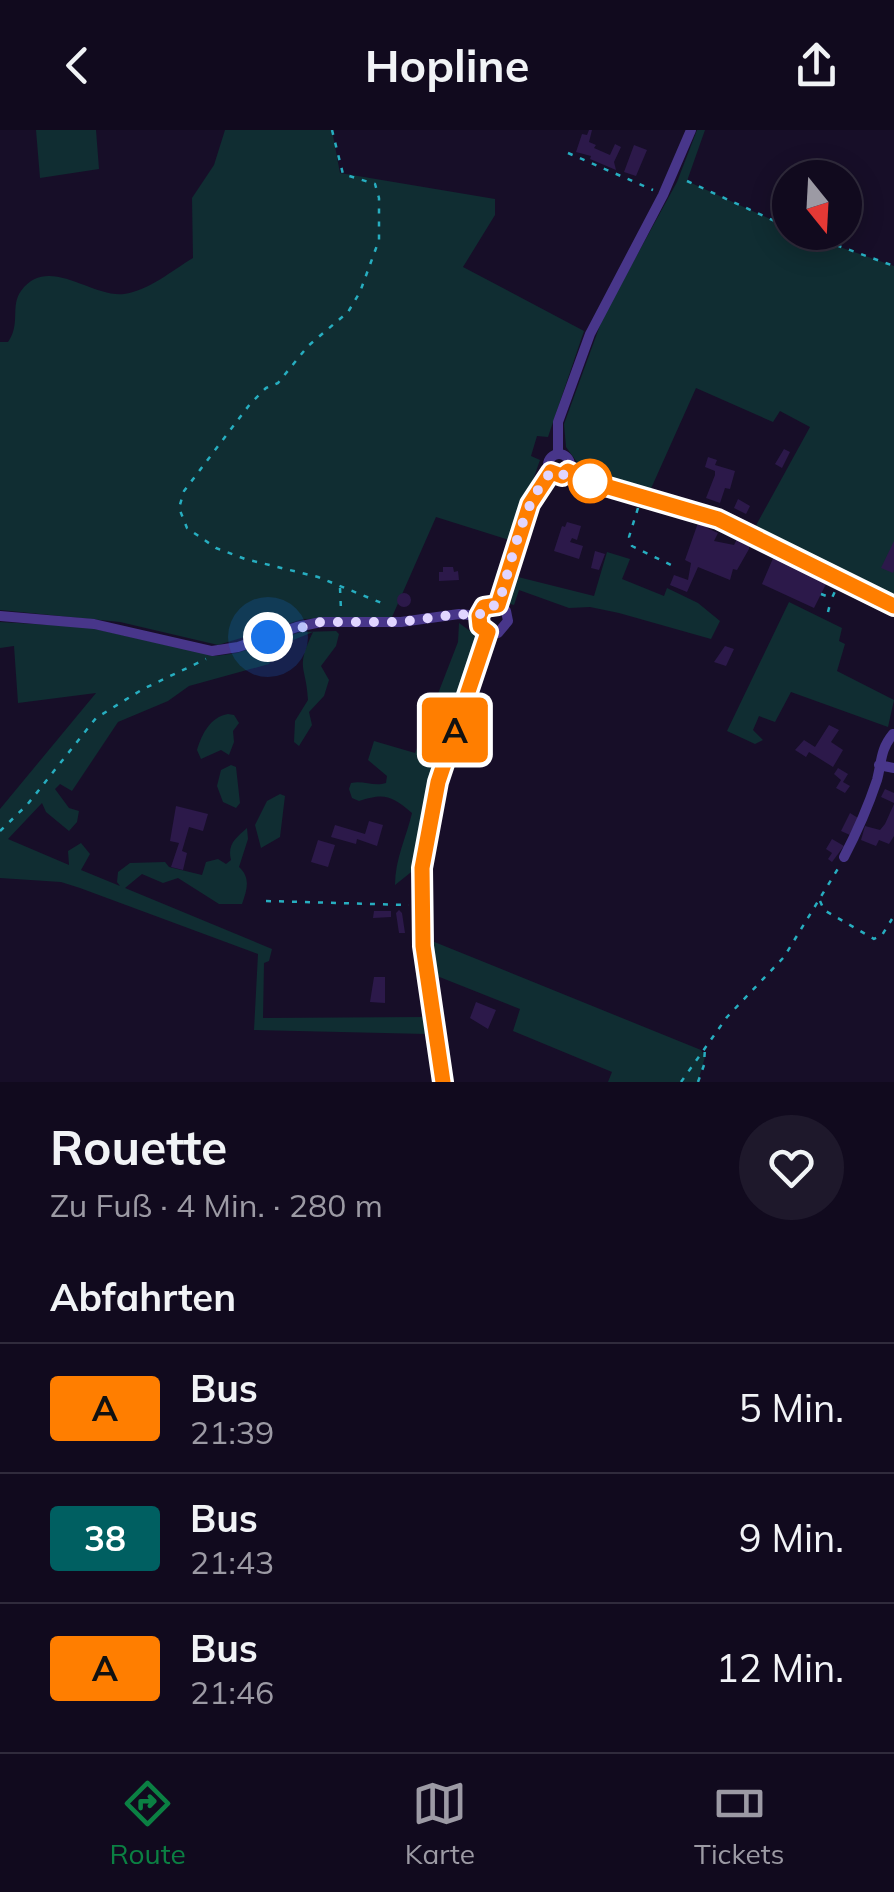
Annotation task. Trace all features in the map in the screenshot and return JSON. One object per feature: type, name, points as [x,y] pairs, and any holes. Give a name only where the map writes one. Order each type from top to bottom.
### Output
[{"type":"street","points":[[551,472],[548,463],[558,453],[558,422],[590,334],[663,195],[691,130]]},
{"type":"street","points":[[558,453],[567,456],[568,471]]},
{"type":"street","points":[[551,472],[562,476],[568,471]]},
{"type":"street","points":[[568,471],[589,481],[718,519],[894,606]]},
{"type":"street","points":[[498,605],[530,504],[551,472]]},
{"type":"street","points":[[498,605],[508,616],[506,626],[498,632],[488,632],[480,626],[479,616],[484,607],[498,605]]},
{"type":"street","points":[[0,616],[94,624],[204,650],[227,650],[297,627],[401,622],[459,614],[479,616]]},
{"type":"street","points":[[442,1082],[420,906],[430,809],[488,632]]},
{"type":"street","points":[[894,732],[894,744]]},
{"type":"street","points":[[844,857],[879,774],[884,745],[894,732]]},
{"type":"street","points":[[879,765],[894,768]]},
{"type":"path","points":[[332,130],[343,174],[375,184],[380,230],[369,269],[348,312],[308,346],[278,383],[266,388],[250,404],[184,491],[179,508],[187,528],[216,548],[318,576],[384,604]]},
{"type":"path","points":[[568,153],[663,195]]},
{"type":"path","points":[[687,181],[772,220]]},
{"type":"path","points":[[850,250],[894,266]]},
{"type":"path","points":[[642,497],[631,529],[631,544],[673,566]]},
{"type":"path","points":[[828,612],[842,578]]},
{"type":"path","points":[[340,587],[341,622]]},
{"type":"path","points":[[821,594],[832,598]]},
{"type":"path","points":[[0,831],[28,806],[96,718],[143,689],[227,650]]},
{"type":"path","points":[[681,1082],[705,1045],[784,957],[844,857]]},
{"type":"path","points":[[819,899],[824,910],[874,939],[882,936],[892,919]]},
{"type":"path","points":[[266,901],[420,906]]},
{"type":"path","points":[[698,1082],[705,1045]]},
{"type":"green space","points":[[36,130],[96,130],[99,169],[40,178]]},
{"type":"green space","points":[[225,130],[332,130],[340,173],[495,199],[495,215],[463,267],[584,331],[548,437],[537,436],[531,456],[540,460],[512,541],[436,517],[392,617],[303,619],[218,645],[120,622],[0,610],[0,342],[8,342],[12,335],[18,297],[32,281],[44,276],[111,294],[133,292],[193,258],[192,198],[214,165]]},
{"type":"green space","points":[[697,130],[705,130],[687,181],[772,220],[772,250],[848,250],[894,266],[894,599],[754,529],[810,427],[780,411],[773,422],[696,388],[649,493],[584,472],[566,447],[564,424],[603,317],[677,182]]},
{"type":"green space","points":[[607,552],[630,559],[622,579],[664,596],[667,588],[698,603],[720,621],[711,639],[619,613],[590,607],[569,608],[519,590],[514,605],[507,603],[514,576],[594,596]]},
{"type":"green space","points":[[789,602],[842,628],[839,641],[845,644],[837,671],[894,700],[888,727],[791,692],[775,722],[759,716],[753,730],[763,740],[755,744],[727,731]]},
{"type":"green space","points":[[0,622],[86,627],[216,656],[301,632],[336,631],[336,646],[321,666],[329,680],[324,696],[309,712],[312,725],[299,746],[294,742],[295,721],[308,700],[303,661],[313,632],[281,645],[269,664],[189,686],[168,701],[118,722],[72,791],[60,784],[55,789],[69,808],[79,811],[77,822],[69,831],[46,812],[42,803],[8,839],[69,865],[68,851],[81,843],[90,854],[81,870],[120,886],[118,872],[130,863],[165,862],[169,867],[202,875],[206,862],[218,859],[226,864],[231,860],[231,845],[247,828],[248,839],[239,867],[247,880],[242,904],[219,904],[178,878],[163,883],[142,874],[125,888],[272,949],[269,961],[264,963],[263,1018],[425,1017],[427,1034],[254,1030],[258,954],[61,882],[0,878],[0,809],[96,693],[18,703],[14,646],[0,648]]},
{"type":"green space","points":[[459,623],[477,636],[434,771],[415,869],[395,885],[412,813],[387,797],[359,801],[352,798],[349,789],[351,783],[386,783],[387,776],[368,760],[374,741],[415,753],[458,642]]},
{"type":"green space","points":[[234,715],[239,723],[233,731],[229,755],[221,750],[201,759],[197,750],[204,732],[216,719]]},
{"type":"green space","points":[[236,767],[240,803],[236,808],[223,802],[217,786],[221,770]]},
{"type":"green space","points":[[280,794],[285,796],[280,837],[261,848],[255,825],[267,801]]},
{"type":"green space","points":[[432,941],[701,1050],[705,1057],[698,1082],[608,1082],[612,1072],[513,1031],[520,1009],[437,976]]},
{"type":"building","points":[[589,130],[589,142],[596,145],[594,148],[610,155],[615,144],[621,147],[614,162],[616,170],[576,152],[582,134],[587,135]]},
{"type":"building","points":[[634,145],[647,150],[636,176],[624,172]]},
{"type":"building","points":[[784,449],[790,452],[782,468],[775,464]]},
{"type":"building","points":[[708,457],[717,460],[715,465],[735,471],[730,489],[725,488],[720,503],[706,498],[715,475],[715,471],[705,467]]},
{"type":"building","points":[[738,499],[750,506],[746,514],[734,508]]},
{"type":"building","points":[[699,520],[709,523],[707,528],[718,533],[714,541],[734,545],[739,535],[749,540],[749,549],[737,570],[733,569],[730,580],[698,567],[687,592],[670,585],[674,575],[688,580],[691,563],[685,560]]},
{"type":"building","points":[[567,522],[581,526],[577,540],[572,538],[570,542],[583,546],[579,559],[554,551]]},
{"type":"building","points":[[894,541],[894,570],[893,573],[881,568]]},
{"type":"building","points":[[595,551],[605,554],[599,570],[591,568]]},
{"type":"building","points":[[774,556],[826,584],[814,608],[762,584]]},
{"type":"building","points":[[443,567],[458,571],[459,580],[439,581]]},
{"type":"building","points":[[404,593],[411,600],[404,607],[397,600]]},
{"type":"building","points":[[725,646],[734,649],[726,666],[714,662]]},
{"type":"building","points":[[829,725],[839,730],[831,742],[843,750],[833,767],[809,752],[806,757],[795,750],[804,740],[815,747]]},
{"type":"building","points":[[838,768],[848,774],[843,782],[850,786],[845,793],[836,788],[841,780],[834,774]]},
{"type":"building","points":[[885,789],[894,793],[894,803],[881,797]]},
{"type":"building","points":[[894,804],[894,836],[889,844],[879,840],[876,846],[861,840],[865,826],[880,830]]},
{"type":"building","points":[[176,806],[208,814],[203,831],[189,827],[182,851],[187,853],[183,870],[171,867],[179,843],[170,841]]},
{"type":"building","points":[[850,813],[858,818],[850,835],[841,831]]},
{"type":"building","points":[[369,821],[383,825],[377,846],[357,839],[356,844],[331,837],[335,825],[365,834]]},
{"type":"building","points":[[832,839],[844,846],[832,862],[828,859],[832,853],[826,849]]},
{"type":"building","points":[[318,840],[335,845],[328,867],[311,862]]},
{"type":"building","points":[[399,910],[402,913],[405,933],[399,933]]},
{"type":"building","points":[[374,911],[391,911],[391,917],[373,918]]},
{"type":"building","points":[[374,977],[385,977],[385,1003],[370,1002]]},
{"type":"building","points":[[476,1002],[496,1010],[488,1029],[470,1018]]},
{"type":"bus line","name":"A","points":[[443,1082],[420,906],[430,809],[488,632],[480,626],[479,616],[484,607],[498,605],[530,504],[551,472],[562,476],[568,471],[595,483],[718,519],[894,606]]},
{"type":"route","points":[[268,637],[321,622],[401,622],[459,614],[479,616],[484,607],[498,605],[530,504],[543,481],[551,472],[562,476],[568,471],[590,481]]}]
